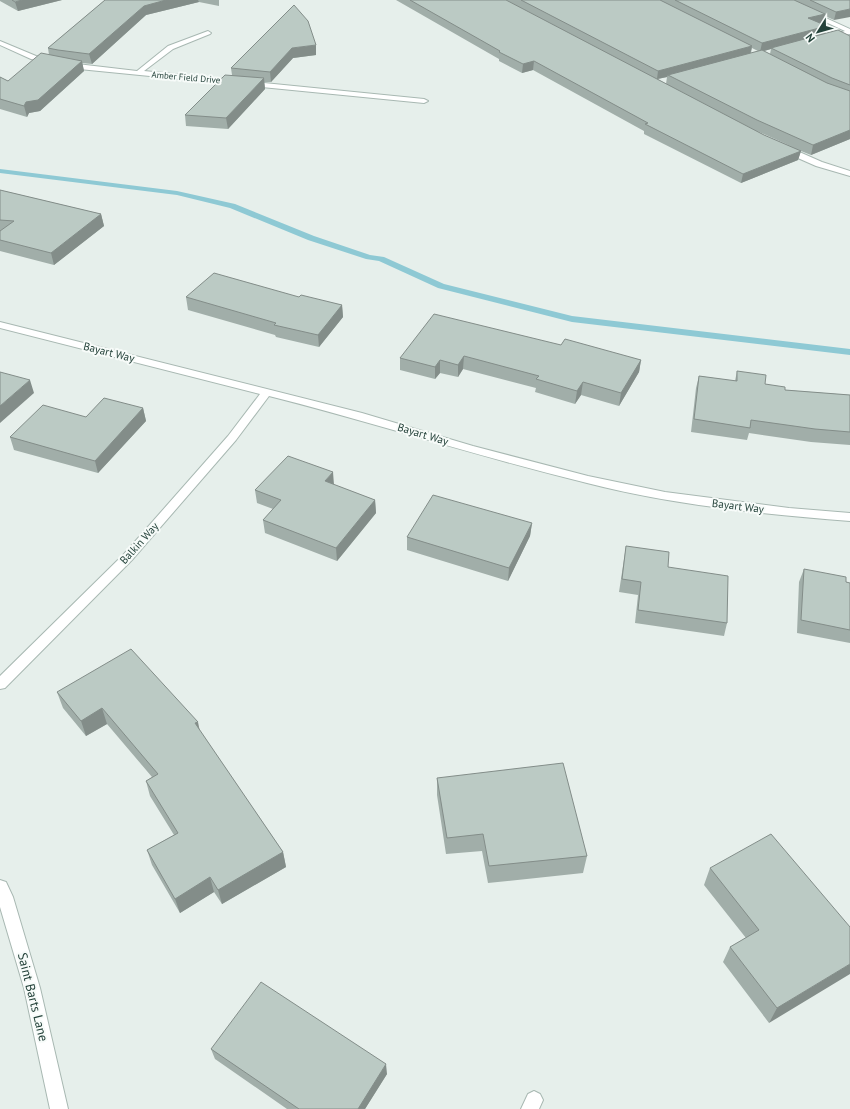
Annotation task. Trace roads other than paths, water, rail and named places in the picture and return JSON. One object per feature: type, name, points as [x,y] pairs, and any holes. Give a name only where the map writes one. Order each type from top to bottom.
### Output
[{"type":"street","points":[[781,0],[850,31]]},
{"type":"street","points":[[820,40],[850,31]]},
{"type":"street","points":[[138,73],[164,50],[177,43],[208,33]]},
{"type":"street","name":"Amber Field Drive","points":[[0,43],[27,56],[48,63],[424,101]]},
{"type":"street","points":[[779,147],[819,164],[850,174]]},
{"type":"street","name":"Bayart Way","points":[[0,325],[358,414],[470,449],[588,480],[665,496],[789,512],[850,517]]},
{"type":"street","name":"Balkin Way","points":[[0,684],[128,557],[232,438],[267,392]]},
{"type":"street","name":"Saint Barts Lane","points":[[0,887],[5,896],[32,988],[59,1109]]},
{"type":"waterway","points":[[0,171],[177,193],[232,206],[311,238],[369,257],[381,259],[441,286],[572,319],[850,352]]}]
